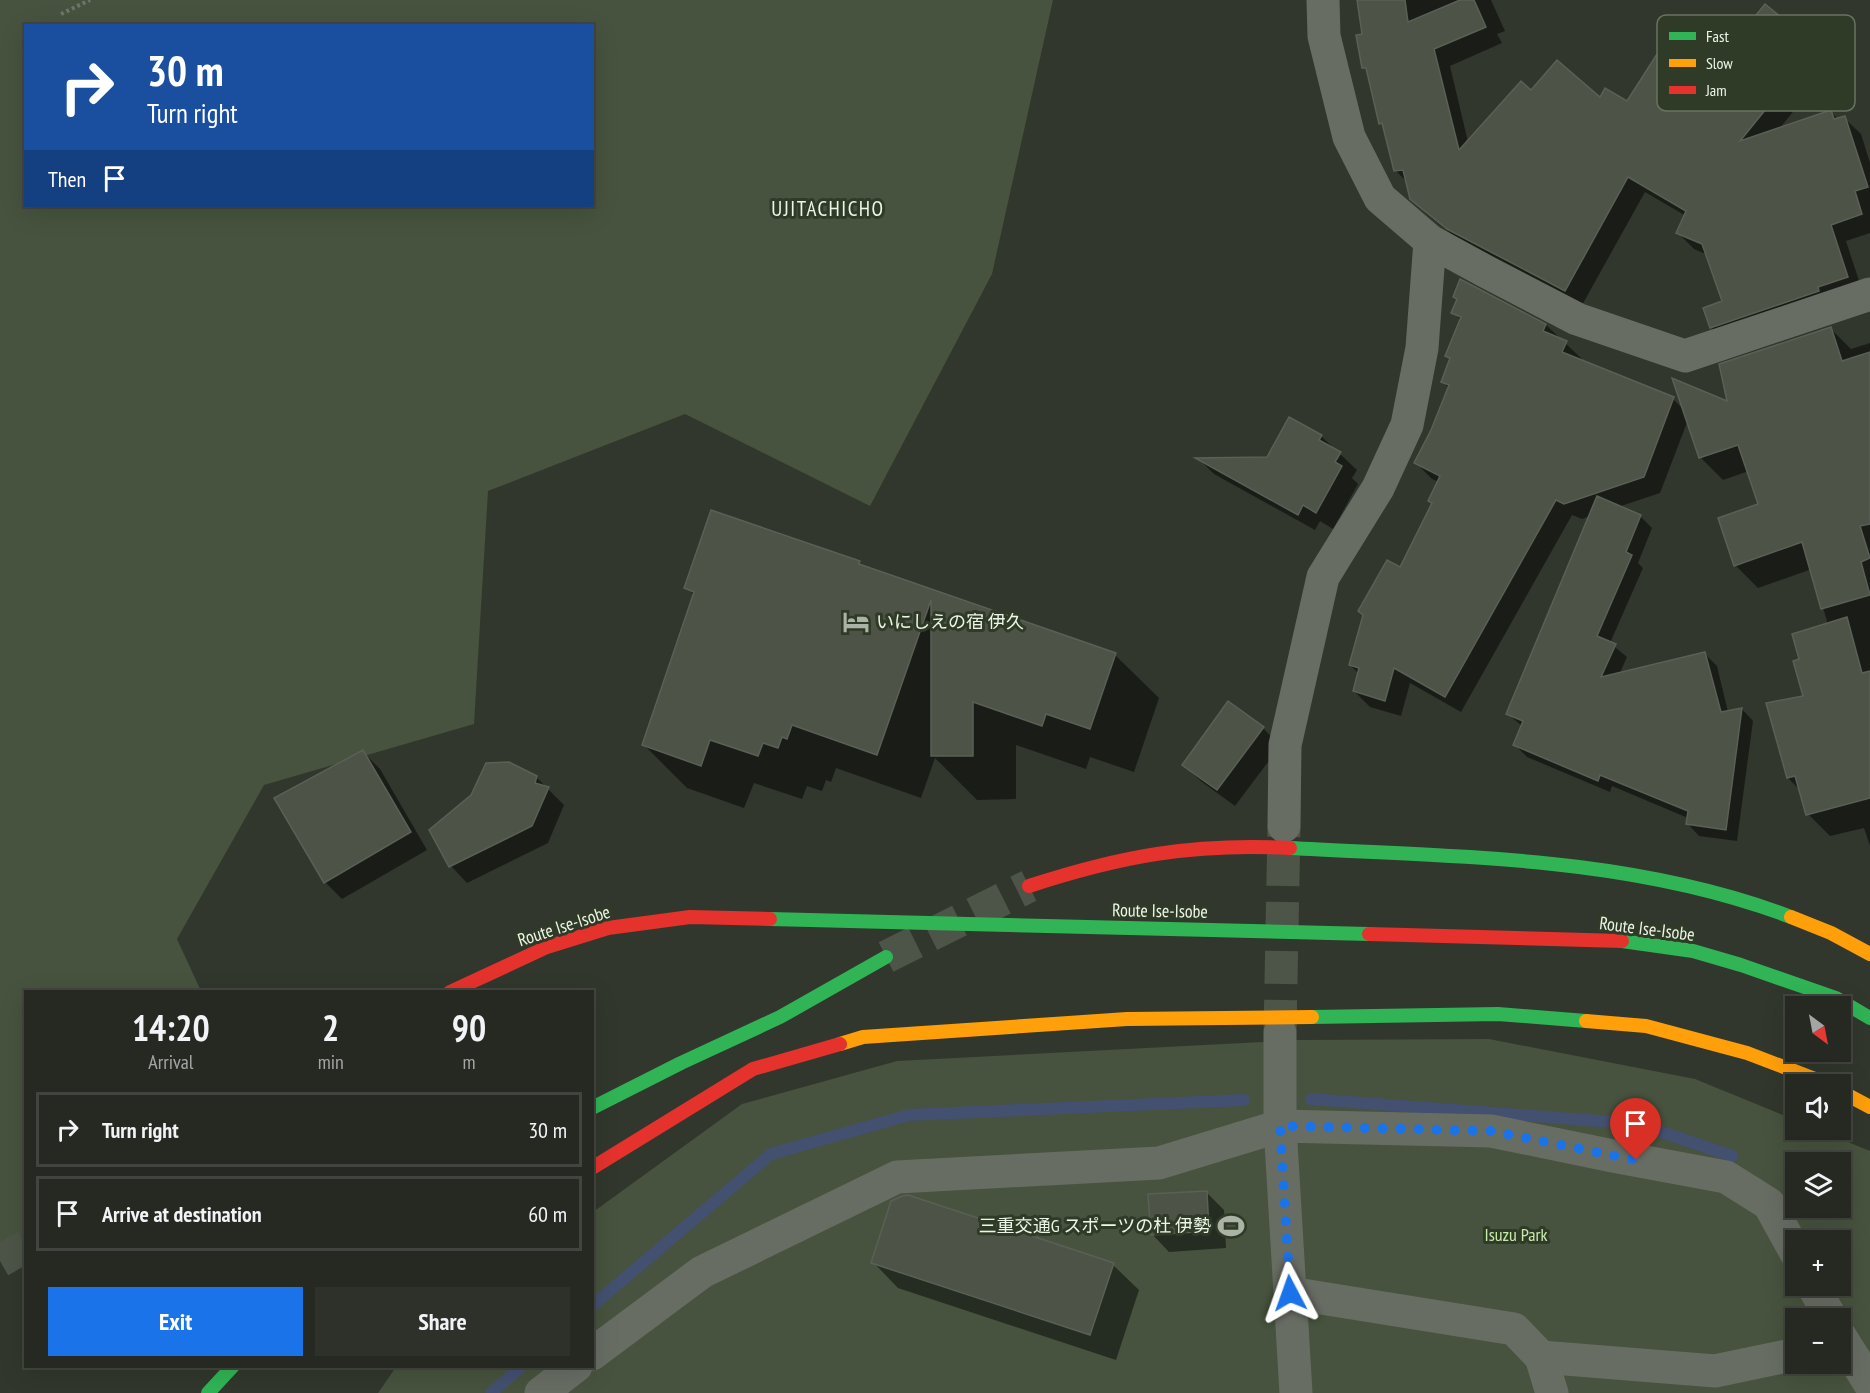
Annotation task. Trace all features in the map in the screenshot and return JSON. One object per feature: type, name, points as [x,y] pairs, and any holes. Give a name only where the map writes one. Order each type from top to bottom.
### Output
[{"type":"street","points":[[1323,0],[1324,36],[1349,137],[1380,198],[1430,242],[1577,319],[1685,356],[1870,294]]},
{"type":"street","points":[[1284,826],[1285,745],[1323,577],[1378,488],[1407,425],[1422,348],[1430,242]]},
{"type":"street","points":[[1029,886],[1090,866],[1148,854],[1205,848],[1301,849],[1467,857],[1605,870],[1680,883],[1749,901],[1810,924],[1870,954]]},
{"type":"street","name":"Route Ise-Isobe","points":[[454,990],[502,966],[581,935],[637,922],[690,917],[1632,941],[1693,951],[1741,965],[1836,998],[1870,1018]]},
{"type":"street","points":[[594,1107],[780,1017],[886,957]]},
{"type":"street","points":[[594,1167],[753,1069],[862,1037],[1127,1019],[1498,1014],[1646,1026],[1747,1053],[1802,1074]]},
{"type":"street","points":[[1280,1033],[1280,1126],[1296,1393]]},
{"type":"street","points":[[1851,1097],[1870,1107]]},
{"type":"street","points":[[594,1353],[702,1272],[897,1177],[1159,1163],[1280,1126],[1491,1131],[1726,1177],[1769,1204],[1785,1233]]},
{"type":"street","points":[[1290,1293],[1514,1329],[1541,1358],[1552,1393]]},
{"type":"street","points":[[1851,1355],[1870,1384]]},
{"type":"street","points":[[1541,1358],[1715,1371],[1785,1356]]},
{"type":"street","points":[[208,1393],[231,1368]]},
{"type":"street","points":[[541,1393],[573,1368]]},
{"type":"path","points":[[61,14],[90,0]]},
{"type":"green space","points":[[0,0],[1053,0],[992,274],[870,506],[685,414],[488,491],[474,724],[264,785],[177,939],[201,990],[24,990],[24,1240],[0,1260]]},
{"type":"green space","name":"三重交通G スポーツの杜 伊勢","points":[[1489,1039],[1695,1079],[1785,1116],[1785,1140],[1843,1140],[1870,1151],[1870,1393],[378,1393],[395,1368],[594,1368],[594,1211],[742,1104],[897,1061],[1299,1040]]},
{"type":"building","points":[[1357,0],[1405,0],[1408,22],[1460,0],[1474,0],[1486,27],[1434,49],[1459,150],[1521,81],[1531,90],[1557,60],[1600,97],[1605,88],[1627,101],[1657,54],[1657,111],[1764,111],[1740,141],[1828,111],[1831,111],[1834,119],[1845,116],[1868,187],[1855,191],[1862,214],[1831,225],[1848,277],[1818,287],[1819,291],[1710,328],[1703,308],[1722,301],[1702,244],[1676,233],[1686,211],[1628,177],[1565,291],[1447,229],[1410,199],[1403,170],[1394,171],[1382,123],[1379,124],[1366,68],[1362,68],[1356,35],[1362,34]]},
{"type":"building","points":[[1765,4],[1779,15],[1756,15]]},
{"type":"building","points":[[1460,279],[1546,324],[1543,331],[1567,341],[1562,352],[1674,397],[1644,477],[1564,504],[1556,500],[1445,697],[1394,668],[1385,701],[1353,691],[1359,668],[1349,665],[1363,615],[1358,611],[1387,560],[1400,567],[1432,503],[1428,501],[1440,476],[1414,463],[1431,430],[1449,385],[1441,382],[1450,358],[1445,356],[1461,317],[1451,313],[1457,299],[1453,297]]},
{"type":"building","points":[[1831,327],[1842,361],[1870,352],[1870,524],[1860,526],[1870,558],[1861,562],[1870,595],[1821,609],[1802,542],[1734,566],[1718,518],[1758,504],[1738,445],[1699,458],[1672,378],[1727,401],[1719,364]]},
{"type":"building","points":[[1289,417],[1322,435],[1319,440],[1341,452],[1335,462],[1342,466],[1316,513],[1303,505],[1298,515],[1195,458],[1267,457]]},
{"type":"building","points":[[1597,496],[1641,515],[1626,552],[1632,555],[1597,636],[1616,644],[1601,677],[1705,652],[1721,712],[1742,708],[1726,830],[1686,824],[1688,811],[1600,775],[1598,781],[1513,745],[1523,721],[1506,714]]},
{"type":"building","name":"いにしえの宿 伊久","points":[[711,510],[1116,653],[1090,729],[1046,714],[1042,726],[973,702],[973,756],[931,756],[931,600],[877,755],[792,725],[787,739],[782,737],[778,748],[763,743],[758,756],[710,740],[701,766],[642,745],[694,592],[684,588]]},
{"type":"building","points":[[1847,617],[1862,673],[1870,671],[1870,798],[1806,815],[1795,776],[1787,778],[1766,703],[1803,696],[1793,661],[1799,659],[1792,634]]},
{"type":"building","points":[[1228,701],[1264,727],[1217,790],[1182,765]]},
{"type":"building","points":[[363,750],[411,832],[324,883],[274,798]]},
{"type":"building","points":[[509,762],[537,776],[535,783],[549,787],[532,826],[449,867],[429,830],[471,795],[486,763]]},
{"type":"building","points":[[1207,1191],[1209,1231],[1151,1235],[1148,1194]]},
{"type":"building","points":[[908,1195],[1114,1263],[1090,1335],[871,1263],[891,1201]]},
{"type":"waterway","points":[[1311,1099],[1638,1124],[1732,1156]]},
{"type":"waterway","points":[[594,1304],[771,1154],[909,1115],[1244,1100]]},
{"type":"waterway","points":[[491,1393],[520,1368]]},
{"type":"tunnel","points":[[1280,1033],[1284,826]]},
{"type":"tunnel","points":[[886,957],[1029,886]]},
{"type":"tunnel","points":[[0,1261],[24,1247]]},
{"type":"traffic: fast","points":[[1290,848],[1480,858],[1606,871],[1669,882],[1730,897],[1791,917]]},
{"type":"traffic: fast","points":[[770,919],[1369,934]]},
{"type":"traffic: fast","points":[[1622,941],[1693,951],[1741,965],[1836,998],[1870,1018]]},
{"type":"traffic: fast","points":[[594,1107],[780,1017],[886,957]]},
{"type":"traffic: fast","points":[[1312,1017],[1498,1014],[1586,1021]]},
{"type":"traffic: fast","points":[[208,1393],[231,1368]]},
{"type":"traffic: slow","points":[[1791,917],[1831,933],[1870,954]]},
{"type":"traffic: slow","points":[[840,1044],[863,1037],[1127,1019],[1312,1017]]},
{"type":"traffic: slow","points":[[1586,1021],[1646,1026],[1747,1053],[1802,1074]]},
{"type":"traffic: slow","points":[[1851,1097],[1870,1107]]},
{"type":"traffic: jam","points":[[1029,886],[1126,859],[1157,854],[1221,848],[1290,848]]},
{"type":"traffic: jam","points":[[454,990],[547,947],[608,928],[690,917],[770,919]]},
{"type":"traffic: jam","points":[[1369,934],[1622,941]]},
{"type":"traffic: jam","points":[[594,1167],[753,1069],[840,1044]]},
{"type":"place","name":"いにしえの宿 伊久","points":[[856,622]]},
{"type":"place","name":"三重交通G スポーツの杜 伊勢","points":[[1231,1226]]},
{"type":"district","name":"UJITACHICHO","points":[[828,209]]},
{"type":"route","points":[[1290,1293],[1280,1126],[1491,1131],[1636,1160]]},
{"type":"park label","name":"Isuzu Park","points":[[1516,1235]]}]
